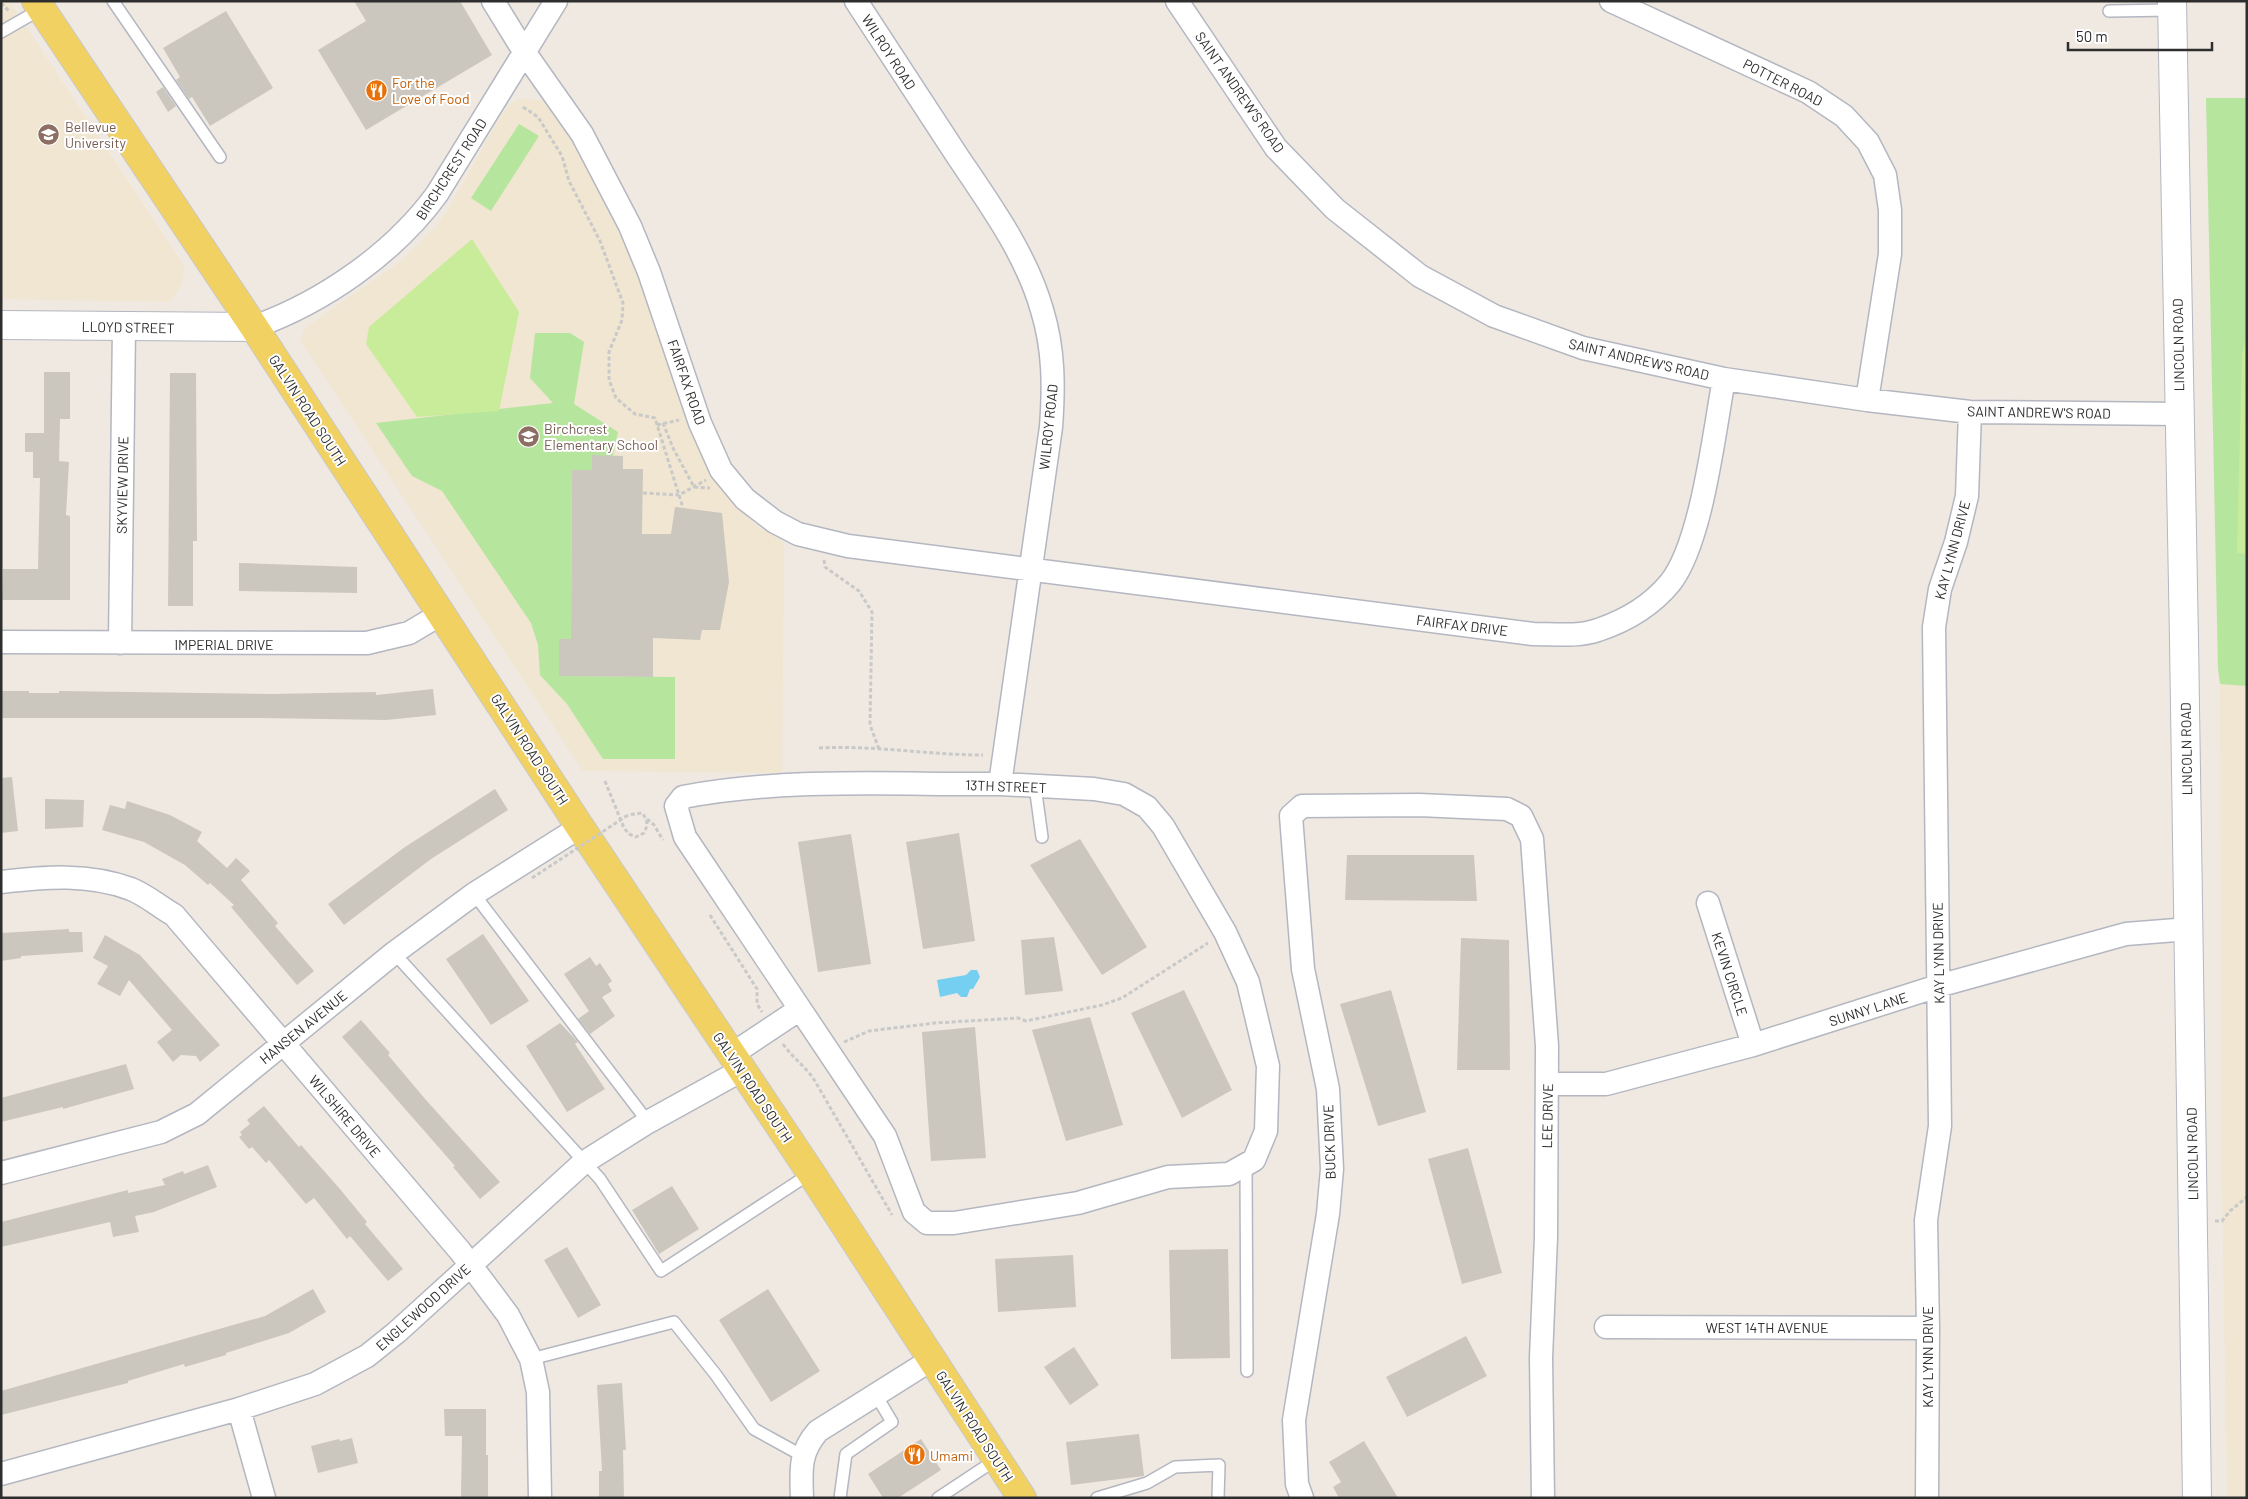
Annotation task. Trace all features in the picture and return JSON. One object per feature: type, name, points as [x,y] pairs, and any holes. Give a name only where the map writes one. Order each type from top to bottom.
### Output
[{"type":"main road","name":"GALVIN ROAD SOUTH","points":[[38,5],[254,327],[580,826],[811,1173],[1022,1498]]},
{"type":"main road","name":"LINCOLN ROAD","points":[[2172,6],[2189,929],[2196,1498]]},
{"type":"main road","name":"LLOYD STREET","points":[[1,325],[254,327]]},
{"type":"street","name":"FAIRFAX ROAD","points":[[493,1],[525,53],[582,134],[630,226],[650,272],[700,423],[721,470],[733,486],[758,510],[798,534],[848,546],[1030,570]]},
{"type":"street","name":"BIRCHCREST ROAD","points":[[254,327],[284,316],[319,296],[385,251],[415,223],[437,194],[556,1]]},
{"type":"street","name":"WILROY ROAD","points":[[856,1],[1000,221],[1024,264],[1043,312],[1051,351],[1053,399],[1000,784]]},
{"type":"street","name":"SAINT ANDREW'S ROAD","points":[[1177,1],[1276,148],[1335,209],[1420,276],[1494,316],[1583,348],[1724,379],[1867,400],[1970,412],[2180,414]]},
{"type":"street","name":"POTTER ROAD","points":[[1611,1],[1808,92],[1844,116],[1868,142],[1885,175],[1890,210],[1890,254],[1867,400]]},
{"type":"street","name":"SKYVIEW DRIVE","points":[[120,643],[124,327]]},
{"type":"street","name":"FAIRFAX DRIVE","points":[[1030,570],[1533,634],[1596,631],[1638,612],[1670,583],[1689,548],[1701,501],[1724,379]]},
{"type":"street","name":"KAY LYNN DRIVE","points":[[1926,1498],[1928,1328],[1926,1220],[1940,1126],[1934,628],[1940,589],[1956,542],[1967,496],[1970,412]]},
{"type":"street","name":"IMPERIAL DRIVE","points":[[1,642],[367,643],[410,633],[441,614]]},
{"type":"street","name":"13TH STREET","points":[[800,1009],[685,837],[676,806],[683,797],[725,789],[819,785],[1000,784],[1094,789],[1124,794],[1147,807],[1171,840],[1225,932],[1248,982],[1268,1066],[1266,1131],[1254,1160],[1246,1165]]},
{"type":"street","name":"LEE DRIVE","points":[[1291,816],[1302,806],[1444,806],[1507,809],[1521,816],[1532,839],[1548,1046],[1546,1237],[1541,1358],[1543,1498]]},
{"type":"street","name":"BUCK DRIVE","points":[[1291,816],[1303,969],[1328,1089],[1332,1169],[1328,1214],[1294,1420],[1297,1484],[1302,1498]]},
{"type":"street","name":"HANSEN AVENUE","points":[[1,1174],[161,1132],[197,1114],[394,953],[474,894],[580,826]]},
{"type":"street","name":"WILSHIRE DRIVE","points":[[1,882],[52,876],[91,878],[132,889],[174,915],[471,1264],[508,1315],[531,1359],[540,1411],[540,1498]]},
{"type":"street","name":"KEVIN CIRCLE","points":[[1708,903],[1753,1045]]},
{"type":"street","name":"SUNNY LANE","points":[[1548,1084],[1606,1084],[1753,1045],[1938,986],[2126,934],[2189,929]]},
{"type":"street","points":[[800,1009],[885,1136],[914,1212],[927,1223],[954,1223],[1078,1203],[1168,1177],[1229,1174],[1246,1165]]},
{"type":"street","name":"ENGLEWOOD DRIVE","points":[[1,1474],[239,1409],[315,1384],[367,1356],[397,1332],[583,1163],[737,1062],[800,1009]]},
{"type":"street","name":"WEST 14TH AVENUE","points":[[1606,1327],[1928,1328]]},
{"type":"street","points":[[802,1498],[803,1456],[808,1442],[818,1431],[931,1360]]},
{"type":"street","points":[[239,1409],[264,1498]]},
{"type":"lane","points":[[113,1],[220,157]]},
{"type":"lane","points":[[1,32],[38,5]]},
{"type":"lane","points":[[2109,11],[2172,6]]},
{"type":"lane","points":[[1035,786],[1042,837]]},
{"type":"lane","points":[[474,894],[648,1122]]},
{"type":"lane","points":[[394,953],[533,1103],[583,1163],[600,1179],[660,1272],[811,1173]]},
{"type":"lane","points":[[1246,1165],[1247,1372]]},
{"type":"lane","points":[[531,1359],[674,1322],[716,1375],[754,1429],[803,1456]]},
{"type":"lane","points":[[840,1498],[846,1454],[892,1422],[876,1395]]},
{"type":"lane","points":[[938,1498],[997,1459]]},
{"type":"lane","points":[[1097,1498],[1147,1483],[1174,1467],[1219,1465],[1218,1498]]},
{"type":"path","points":[[523,107],[538,117],[562,156],[569,181],[600,241],[623,303],[622,320],[609,352],[609,380],[616,398],[635,414],[656,418],[683,508]]},
{"type":"path","points":[[643,493],[679,495],[721,470]]},
{"type":"path","points":[[822,554],[825,567],[859,590],[872,612],[870,725],[879,749]]},
{"type":"path","points":[[819,748],[845,747],[943,755],[1004,756]]},
{"type":"path","points":[[532,878],[628,815],[642,813],[647,819],[644,833],[636,837],[629,834],[624,828],[605,781]]},
{"type":"path","points":[[828,1049],[869,1031],[944,1022],[1018,1018],[1026,1022],[1102,1005],[1122,998],[1225,932]]},
{"type":"path","points":[[2214,1221],[2222,1221],[2230,1211],[2247,1197]]},
{"type":"shaded area","name":"Bellevue University","points":[[1,1],[9,1],[184,266],[182,284],[170,302],[1,299]]},
{"type":"shaded area","name":"Birchcrest Elementary School","points":[[522,98],[543,101],[551,107],[572,136],[635,265],[690,427],[703,459],[717,483],[754,524],[784,542],[782,773],[583,771],[300,340],[306,327],[400,262],[432,231],[447,211],[502,114],[513,102]]},
{"type":"shaded area","points":[[2220,684],[2247,686],[2247,1498],[2227,1498],[2222,1180]]},
{"type":"green space","points":[[2206,98],[2247,98],[2247,686],[2220,684],[2218,669]]},
{"type":"green space","points":[[519,124],[539,136],[491,211],[471,198]]},
{"type":"green space","points":[[472,239],[519,312],[499,411],[417,417],[366,344],[369,327]]},
{"type":"green space","points":[[2247,331],[2247,554],[2237,553],[2242,355]]},
{"type":"green space","points":[[535,333],[570,333],[584,342],[574,404],[618,432],[613,456],[592,470],[572,470],[571,639],[559,640],[559,676],[675,677],[675,759],[603,759],[567,704],[540,675],[538,645],[531,623],[442,491],[412,476],[376,423],[553,403],[530,378]]},
{"type":"water","points":[[971,970],[977,970],[980,977],[973,989],[970,989],[967,997],[961,997],[957,993],[940,997],[937,980],[966,975]]},
{"type":"building","points":[[354,1],[460,1],[492,55],[366,130],[318,50],[366,21]]},
{"type":"building","points":[[226,11],[273,88],[210,126],[192,97],[189,99],[176,80],[180,77],[163,48]]},
{"type":"building","points":[[163,87],[176,106],[168,112],[156,92]]},
{"type":"building","points":[[44,372],[70,372],[70,419],[60,419],[59,461],[69,462],[66,515],[70,516],[70,600],[2,600],[3,569],[38,569],[40,478],[33,478],[33,452],[25,452],[25,433],[44,433]]},
{"type":"building","points":[[170,373],[196,373],[197,541],[193,541],[193,606],[168,606]]},
{"type":"building","points":[[592,455],[623,456],[623,469],[643,469],[642,534],[671,534],[675,507],[722,513],[729,582],[720,630],[702,630],[700,640],[653,638],[653,677],[559,676],[559,639],[571,639],[572,470],[592,470]]},
{"type":"building","points":[[239,563],[357,567],[357,593],[239,591]]},
{"type":"building","points":[[433,689],[436,715],[386,720],[1,718],[1,691],[29,691],[29,693],[59,693],[59,691],[273,694],[376,692],[376,695]]},
{"type":"building","points":[[12,777],[18,831],[1,833],[1,778]]},
{"type":"building","points":[[495,789],[508,810],[431,859],[344,925],[328,904],[405,847]]},
{"type":"building","points":[[45,799],[84,800],[83,827],[45,829]]},
{"type":"building","points":[[127,801],[170,815],[202,832],[197,841],[227,868],[236,858],[250,871],[241,880],[278,923],[275,926],[314,971],[297,985],[231,907],[234,905],[210,883],[208,885],[185,865],[144,842],[102,830],[110,805],[125,809]]},
{"type":"building","points":[[959,833],[975,941],[923,949],[906,842]]},
{"type":"building","points":[[851,834],[871,964],[818,972],[798,842]]},
{"type":"building","points":[[1080,839],[1147,947],[1102,975],[1030,865]]},
{"type":"building","points":[[1347,855],[1474,855],[1477,901],[1345,900]]},
{"type":"building","points":[[69,929],[69,932],[82,932],[83,952],[21,956],[21,958],[1,961],[1,933]]},
{"type":"building","points":[[483,934],[529,1001],[491,1025],[446,959]]},
{"type":"building","points":[[105,935],[140,955],[220,1045],[200,1062],[196,1056],[181,1055],[173,1062],[157,1042],[172,1030],[129,980],[120,996],[97,984],[108,966],[93,958]]},
{"type":"building","points":[[1054,937],[1063,991],[1025,995],[1021,940]]},
{"type":"building","points":[[1461,938],[1509,940],[1510,1070],[1457,1070]]},
{"type":"building","points":[[590,957],[596,966],[600,963],[612,981],[608,984],[612,991],[602,997],[615,1016],[590,1034],[578,1019],[589,1011],[564,974]]},
{"type":"building","points":[[1184,990],[1232,1090],[1182,1118],[1131,1013]]},
{"type":"building","points":[[1391,990],[1426,1112],[1378,1126],[1340,1004]]},
{"type":"building","points":[[1090,1017],[1123,1125],[1066,1141],[1032,1030]]},
{"type":"building","points":[[361,1020],[390,1053],[388,1055],[426,1100],[500,1182],[480,1199],[453,1167],[455,1166],[342,1037]]},
{"type":"building","points":[[560,1023],[578,1042],[575,1044],[605,1089],[567,1112],[526,1046]]},
{"type":"building","points":[[975,1027],[986,1158],[931,1161],[922,1032]]},
{"type":"building","points":[[126,1064],[134,1089],[63,1109],[63,1107],[1,1122],[1,1098]]},
{"type":"building","points":[[264,1106],[299,1147],[301,1145],[340,1189],[367,1222],[365,1224],[403,1269],[388,1281],[350,1236],[347,1239],[314,1198],[306,1204],[269,1160],[266,1163],[252,1147],[249,1149],[239,1137],[242,1135],[240,1132],[250,1124],[247,1120]]},
{"type":"building","points":[[1468,1148],[1502,1273],[1462,1284],[1428,1159]]},
{"type":"building","points":[[208,1165],[217,1187],[154,1212],[135,1216],[139,1232],[113,1237],[110,1222],[1,1247],[1,1222],[128,1190],[128,1193],[165,1185],[162,1179],[183,1171],[184,1174]]},
{"type":"building","points":[[672,1186],[699,1229],[659,1254],[632,1210]]},
{"type":"building","points":[[567,1247],[601,1305],[578,1318],[544,1260]]},
{"type":"building","points":[[1228,1249],[1230,1358],[1171,1359],[1169,1250]]},
{"type":"building","points":[[1073,1255],[1076,1307],[998,1312],[995,1259]]},
{"type":"building","points":[[313,1289],[326,1312],[289,1333],[185,1367],[184,1364],[128,1381],[128,1383],[1,1415],[1,1391],[265,1316]]},
{"type":"building","points":[[768,1289],[820,1371],[771,1402],[719,1320]]},
{"type":"building","points":[[1466,1336],[1487,1376],[1407,1417],[1386,1377]]},
{"type":"building","points":[[1074,1347],[1099,1385],[1070,1405],[1044,1367]]},
{"type":"building","points":[[622,1383],[626,1450],[623,1450],[624,1498],[599,1498],[599,1471],[602,1471],[597,1385]]},
{"type":"building","points":[[444,1409],[486,1409],[488,1498],[461,1497],[462,1436],[445,1436]]},
{"type":"building","points":[[1139,1434],[1144,1476],[1071,1485],[1066,1442]]},
{"type":"building","points":[[352,1438],[358,1463],[318,1473],[311,1446],[339,1439],[340,1441]]},
{"type":"building","name":"Umami","points":[[921,1439],[941,1470],[898,1498],[883,1498],[868,1474]]},
{"type":"building","points":[[1364,1441],[1398,1498],[1339,1498],[1333,1487],[1341,1482],[1329,1462]]},
{"type":"place","name":"For the Love of Food","points":[[376,90]]},
{"type":"place","name":"Bellevue University","points":[[49,134]]},
{"type":"place","name":"Birchcrest Elementary School","points":[[528,436]]},
{"type":"place","name":"Umami","points":[[914,1455]]}]
